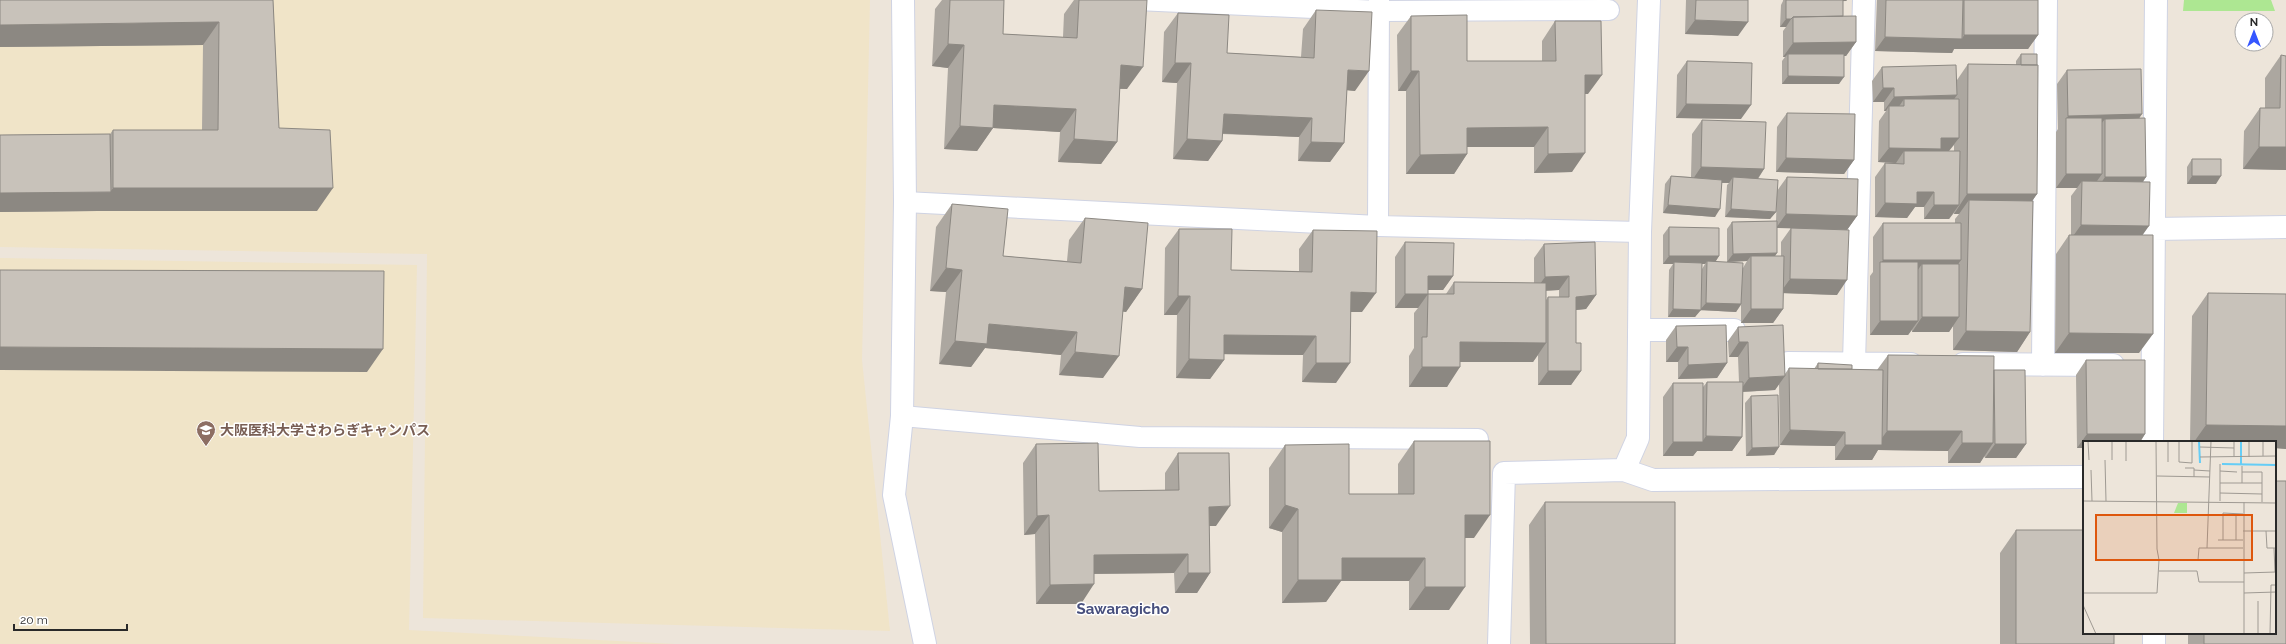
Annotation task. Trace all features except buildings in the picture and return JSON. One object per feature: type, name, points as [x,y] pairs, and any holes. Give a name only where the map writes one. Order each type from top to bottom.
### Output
[{"type":"street","points":[[903,0],[905,202],[902,416],[894,494],[925,644]]},
{"type":"street","points":[[1624,470],[1638,438],[1640,232],[1649,0]]},
{"type":"street","points":[[1854,363],[1864,0]]},
{"type":"street","points":[[2043,365],[2046,0]]},
{"type":"street","points":[[2152,441],[2156,0]]},
{"type":"street","points":[[2154,229],[2286,227]]},
{"type":"street","points":[[1639,330],[1734,330]]},
{"type":"street","points":[[1788,363],[2152,365]]},
{"type":"street","points":[[1499,644],[1504,473],[1624,470],[1653,480],[2083,477]]},
{"type":"lane","points":[[1137,0],[1609,10]]},
{"type":"lane","points":[[1378,226],[1379,5]]},
{"type":"lane","points":[[905,202],[1378,226],[1640,232]]},
{"type":"lane","points":[[902,416],[1140,437],[1478,439]]},
{"type":"shaded area","points":[[0,0],[870,0],[862,360],[890,631],[423,618],[427,254],[0,247]]},
{"type":"shaded area","name":"大阪医科大学さわらぎキャンパス","points":[[0,258],[417,265],[409,630],[675,644],[0,644]]},
{"type":"green space","points":[[2184,0],[2271,0],[2275,11],[2183,11]]},
{"type":"place","name":"大阪医科大学さわらぎキャンパス","points":[[206,447]]},
{"type":"district","name":"Sawaragicho","points":[[1123,609]]}]
